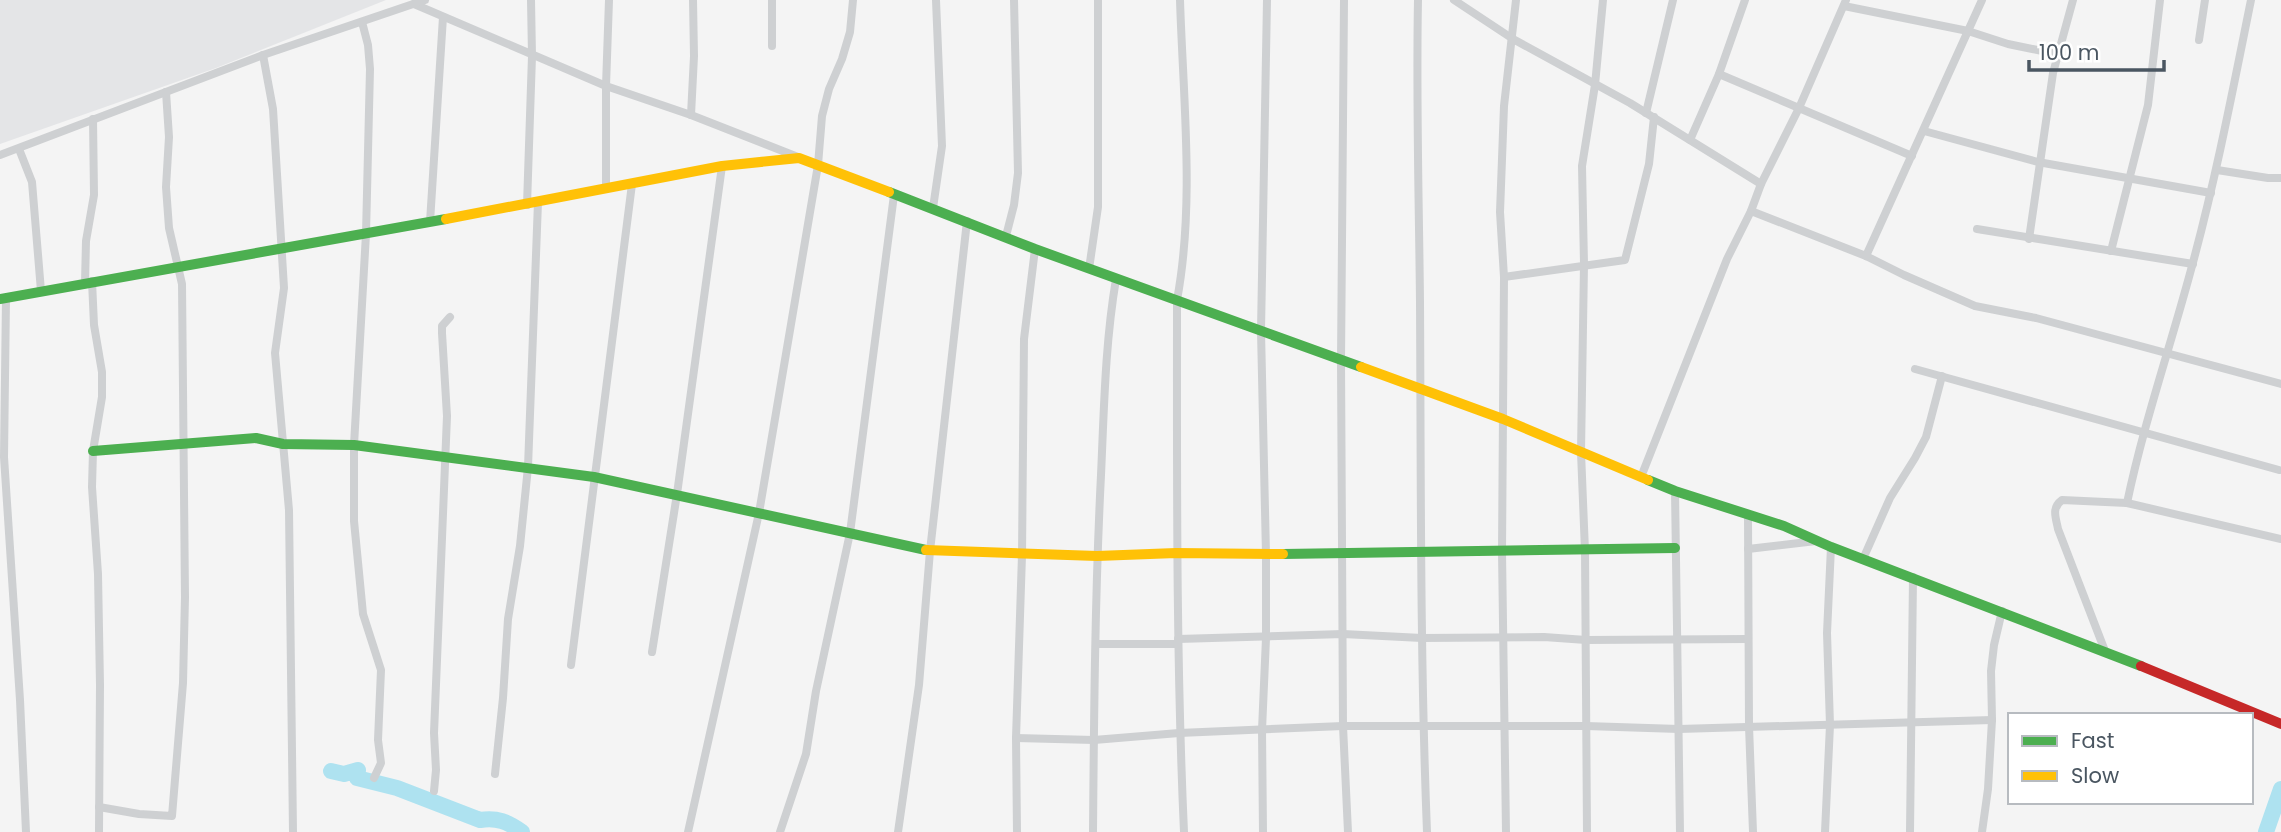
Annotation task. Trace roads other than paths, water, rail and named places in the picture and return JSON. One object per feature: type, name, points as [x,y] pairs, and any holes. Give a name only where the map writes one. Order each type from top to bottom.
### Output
[{"type":"street","points":[[0,155],[263,55],[425,0]]},
{"type":"street","points":[[495,774],[508,619],[520,546],[527,467],[532,203],[531,0]]},
{"type":"street","points":[[607,189],[609,0]]},
{"type":"street","points":[[691,115],[693,0]]},
{"type":"street","points":[[772,0],[772,46]]},
{"type":"street","points":[[688,832],[759,513],[818,165],[822,116],[850,32],[853,0]]},
{"type":"street","points":[[933,208],[942,146],[936,0]]},
{"type":"street","points":[[1006,236],[1014,205],[1017,173],[1014,0]]},
{"type":"street","points":[[1089,268],[1098,207],[1098,0]]},
{"type":"street","points":[[1180,0],[1186,210],[1182,275],[1177,300],[1176,553],[1179,733],[1184,832]]},
{"type":"street","points":[[1263,832],[1262,730],[1266,555],[1261,331],[1267,0]]},
{"type":"street","points":[[1344,0],[1341,361],[1343,726],[1348,832]]},
{"type":"street","points":[[1418,0],[1416,64],[1426,832]]},
{"type":"street","points":[[1454,0],[1513,39],[1650,115],[1761,184]]},
{"type":"street","points":[[1506,832],[1502,552],[1504,277],[1500,168],[1516,0]]},
{"type":"street","points":[[1587,832],[1585,551],[1581,452],[1584,264],[1582,166],[1595,85],[1604,0]]},
{"type":"street","points":[[1504,277],[1625,260],[1648,164],[1650,115],[1673,0]]},
{"type":"street","points":[[1690,140],[1719,74],[1745,0]]},
{"type":"street","points":[[1866,256],[1982,0]]},
{"type":"street","points":[[2028,239],[2057,54],[2073,0]]},
{"type":"street","points":[[2111,251],[2127,179],[2148,105],[2160,0]]},
{"type":"street","points":[[2199,40],[2205,0]]},
{"type":"street","points":[[2127,503],[2142,434],[2193,264],[2217,170],[2251,0]]},
{"type":"street","points":[[1642,477],[1727,259],[1799,108],[1845,3],[2057,54]]},
{"type":"street","points":[[414,4],[606,86],[691,115],[1035,249],[1503,419],[1675,491],[1784,526],[1831,547],[2105,651],[2281,724]]},
{"type":"street","points":[[430,222],[443,17]]},
{"type":"street","points":[[362,22],[370,69],[366,234],[354,445],[354,521],[363,614],[381,670],[378,740],[380,763],[374,778]]},
{"type":"street","points":[[263,55],[272,109],[284,288],[275,353],[289,510],[293,832]]},
{"type":"street","points":[[1719,74],[1912,156]]},
{"type":"street","points":[[99,807],[172,816],[184,659],[185,597],[182,284],[168,214],[166,187],[169,136],[166,92]]},
{"type":"street","points":[[93,119],[94,195],[86,241],[94,325],[102,372],[102,397],[93,451],[92,487],[98,574],[100,671],[99,832]]},
{"type":"street","points":[[1924,131],[2038,162],[2211,193]]},
{"type":"street","points":[[19,149],[32,182],[40,291]]},
{"type":"street","points":[[26,832],[4,457],[3,299],[366,234],[722,166],[799,158]]},
{"type":"street","points":[[652,652],[677,494],[722,166]]},
{"type":"street","points":[[2217,170],[2281,178]]},
{"type":"street","points":[[570,665],[632,184]]},
{"type":"street","points":[[780,832],[806,754],[816,691],[850,533],[894,195]]},
{"type":"street","points":[[1751,211],[1866,256],[1975,306],[2036,318],[2281,384]]},
{"type":"street","points":[[898,832],[919,685],[930,551],[967,221]]},
{"type":"street","points":[[1977,229],[2193,264]]},
{"type":"street","points":[[1017,832],[1016,738],[1022,555],[1024,339],[1035,249]]},
{"type":"street","points":[[1093,832],[1097,556],[1106,367],[1116,279]]},
{"type":"street","points":[[434,791],[436,770],[433,733],[447,416],[442,327],[450,317]]},
{"type":"street","points":[[1915,369],[2278,470]]},
{"type":"street","points":[[1863,559],[1890,498],[1926,437],[1942,376]]},
{"type":"street","points":[[93,451],[256,438],[283,444],[354,445],[594,477],[930,551],[1097,556],[1675,548]]},
{"type":"street","points":[[1675,491],[1680,832]]},
{"type":"street","points":[[2105,651],[2058,529],[2054,512],[2056,504],[2062,500],[2127,503],[2281,539]]},
{"type":"street","points":[[1748,516],[1749,726],[1753,832]]},
{"type":"street","points":[[1748,549],[1819,541]]},
{"type":"street","points":[[1825,832],[1830,725],[1827,633],[1831,547]]},
{"type":"street","points":[[1910,832],[1913,578]]},
{"type":"street","points":[[1982,832],[1988,789],[1992,720],[1991,671],[2002,611]]},
{"type":"street","points":[[1096,644],[1343,634],[1422,638],[1545,637],[1678,641],[1748,639]]},
{"type":"street","points":[[1016,738],[1094,740],[1179,733],[1343,726],[1586,726],[1679,729],[1992,720]]},
{"type":"waterway","points":[[331,771],[344,774],[358,770],[357,778],[397,788],[480,820],[502,821],[522,832]]},
{"type":"waterway","points":[[2266,832],[2281,789]]}]
